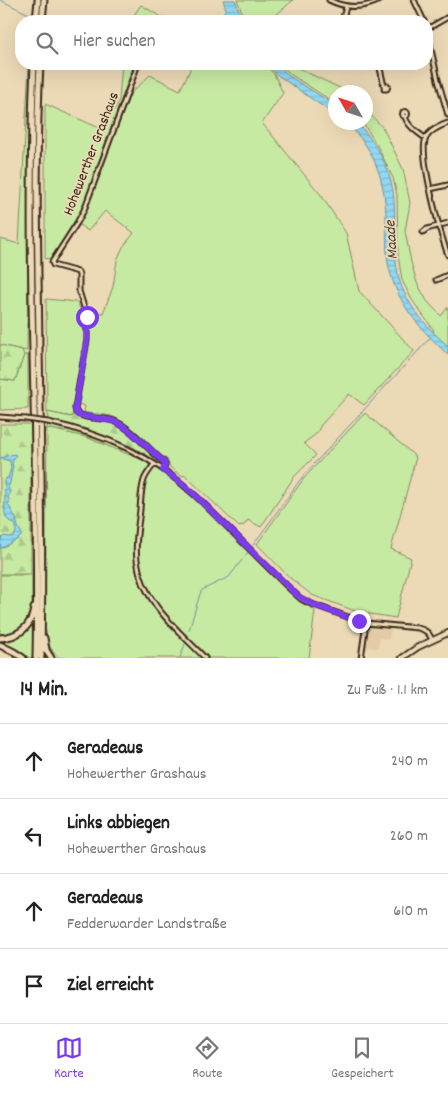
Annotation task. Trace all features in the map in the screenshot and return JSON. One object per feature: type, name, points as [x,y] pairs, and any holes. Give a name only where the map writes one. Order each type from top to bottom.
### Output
[{"type":"highway","points":[[38,0],[41,15]]},
{"type":"highway","points":[[38,15],[44,0]]},
{"type":"highway","points":[[34,70],[32,216],[37,514],[36,658]]},
{"type":"highway","points":[[40,70],[37,216],[41,461],[41,658]]},
{"type":"highway","points":[[0,638],[17,634],[27,626],[33,613],[36,593]]},
{"type":"highway","points":[[41,616],[44,620],[45,646],[51,658]]},
{"type":"highway","points":[[0,645],[23,658]]},
{"type":"main road","points":[[402,658],[418,647],[448,633]]},
{"type":"street","points":[[329,0],[346,7],[360,7],[380,0]]},
{"type":"street","points":[[414,0],[421,15]]},
{"type":"street","points":[[344,15],[346,7]]},
{"type":"street","points":[[433,26],[448,17]]},
{"type":"street","points":[[433,57],[448,115]]},
{"type":"street","name":"Hohewerther Grashaus","points":[[136,70],[84,210],[78,223],[52,262],[53,265],[78,272],[80,280],[79,291],[87,317],[87,340],[75,408],[76,412],[81,416],[105,419],[123,426],[163,461],[165,465],[163,470]]},
{"type":"street","points":[[380,70],[384,86]]},
{"type":"street","points":[[404,117],[412,128],[425,138]]},
{"type":"street","points":[[448,123],[440,126],[425,138],[423,152],[430,189],[448,255]]},
{"type":"street","points":[[430,189],[448,185]]},
{"type":"street","points":[[423,232],[448,223]]},
{"type":"street","points":[[436,280],[448,276]]},
{"type":"street","points":[[0,418],[48,422],[84,431],[134,451],[184,485],[301,599],[366,623],[418,628],[427,631],[432,640]]},
{"type":"street","points":[[154,464],[145,479],[142,490],[136,542],[139,574],[145,590],[154,604],[205,658]]},
{"type":"street","points":[[361,658],[366,623]]},
{"type":"shaded area","points":[[367,626],[391,628],[389,639],[380,638],[378,648],[369,647],[367,651],[363,650]]},
{"type":"green space","points":[[237,0],[293,0],[276,15],[243,15]]},
{"type":"green space","points":[[141,5],[158,15],[134,15]]},
{"type":"green space","points":[[30,70],[27,351],[0,345],[0,239],[19,244]]},
{"type":"green space","points":[[122,70],[132,70],[82,208],[51,258],[45,259],[45,104],[104,130],[119,100]]},
{"type":"green space","points":[[190,70],[270,70],[274,74],[283,93],[262,123],[321,195],[346,233],[359,291],[414,351],[364,405],[349,394],[321,425],[316,434],[304,443],[316,455],[294,477],[261,527],[248,520],[239,527],[186,476],[180,475],[170,467],[167,459],[160,455],[149,443],[111,416],[84,413],[85,406],[78,404],[89,340],[87,312],[103,313],[113,287],[117,260],[123,247],[134,233],[105,211],[88,231],[78,224],[88,207],[130,94],[150,75],[180,90]]},
{"type":"green space","points":[[286,70],[302,70],[333,85],[328,85],[328,98]]},
{"type":"green space","points":[[373,117],[383,128],[403,169],[410,203],[405,231],[411,262],[417,283],[427,301],[441,316],[448,307],[448,346],[434,334],[433,329],[412,300],[402,280],[398,256],[397,195],[393,178],[368,130],[373,130]]},
{"type":"green space","points":[[46,299],[77,302],[84,317],[84,339],[72,417],[47,412]]},
{"type":"green space","points":[[0,345],[22,350],[24,355],[15,381],[0,379]]},
{"type":"green space","points":[[24,355],[28,355],[28,409],[0,410],[0,379],[15,381]]},
{"type":"green space","points":[[47,412],[71,417],[79,412],[102,414],[116,418],[137,432],[160,455],[154,459],[129,445],[120,451],[86,437],[47,428],[49,418]]},
{"type":"green space","points":[[365,413],[416,457],[391,549],[411,558],[396,618],[358,612],[312,595],[290,578],[257,544],[305,477]]},
{"type":"green space","points":[[0,424],[31,424],[31,574],[0,574]]},
{"type":"green space","points":[[47,428],[86,437],[145,461],[168,476],[200,504],[282,586],[302,603],[315,610],[309,658],[60,658],[56,655],[49,644],[45,627]]},
{"type":"green space","points":[[0,575],[32,575],[32,606],[30,615],[23,626],[14,632],[0,634]]},
{"type":"green space","points":[[34,618],[33,658],[21,655],[0,644],[0,640],[12,638],[20,634]]},
{"type":"water","points":[[223,0],[235,0],[241,15],[222,15],[226,9]]},
{"type":"water","points":[[272,70],[283,70],[328,101],[328,110]]},
{"type":"water","name":"Maade","points":[[354,130],[364,130],[377,148],[387,169],[393,191],[395,252],[400,282],[408,300],[420,317],[448,346],[448,355],[414,319],[395,287],[388,261],[386,207],[382,184],[375,162]]},
{"type":"water","points":[[16,455],[12,463],[8,487],[10,492],[8,498],[10,501],[8,505],[22,535],[0,549],[1,539],[4,536],[14,536],[16,532],[16,525],[8,520],[5,512],[4,480],[8,478],[11,468],[10,461],[0,460],[0,458]]},
{"type":"waterway","points":[[0,0],[31,15]]},
{"type":"waterway","points":[[253,545],[303,476],[431,337]]},
{"type":"waterway","points":[[245,556],[249,551]]},
{"type":"waterway","points":[[189,630],[202,590],[229,577],[242,560]]},
{"type":"waterway","points":[[180,658],[185,644]]},
{"type":"route","points":[[87,317],[87,340],[75,408],[78,415],[113,421],[130,431],[165,463],[163,470],[196,496],[298,596],[316,606],[359,621]]}]
